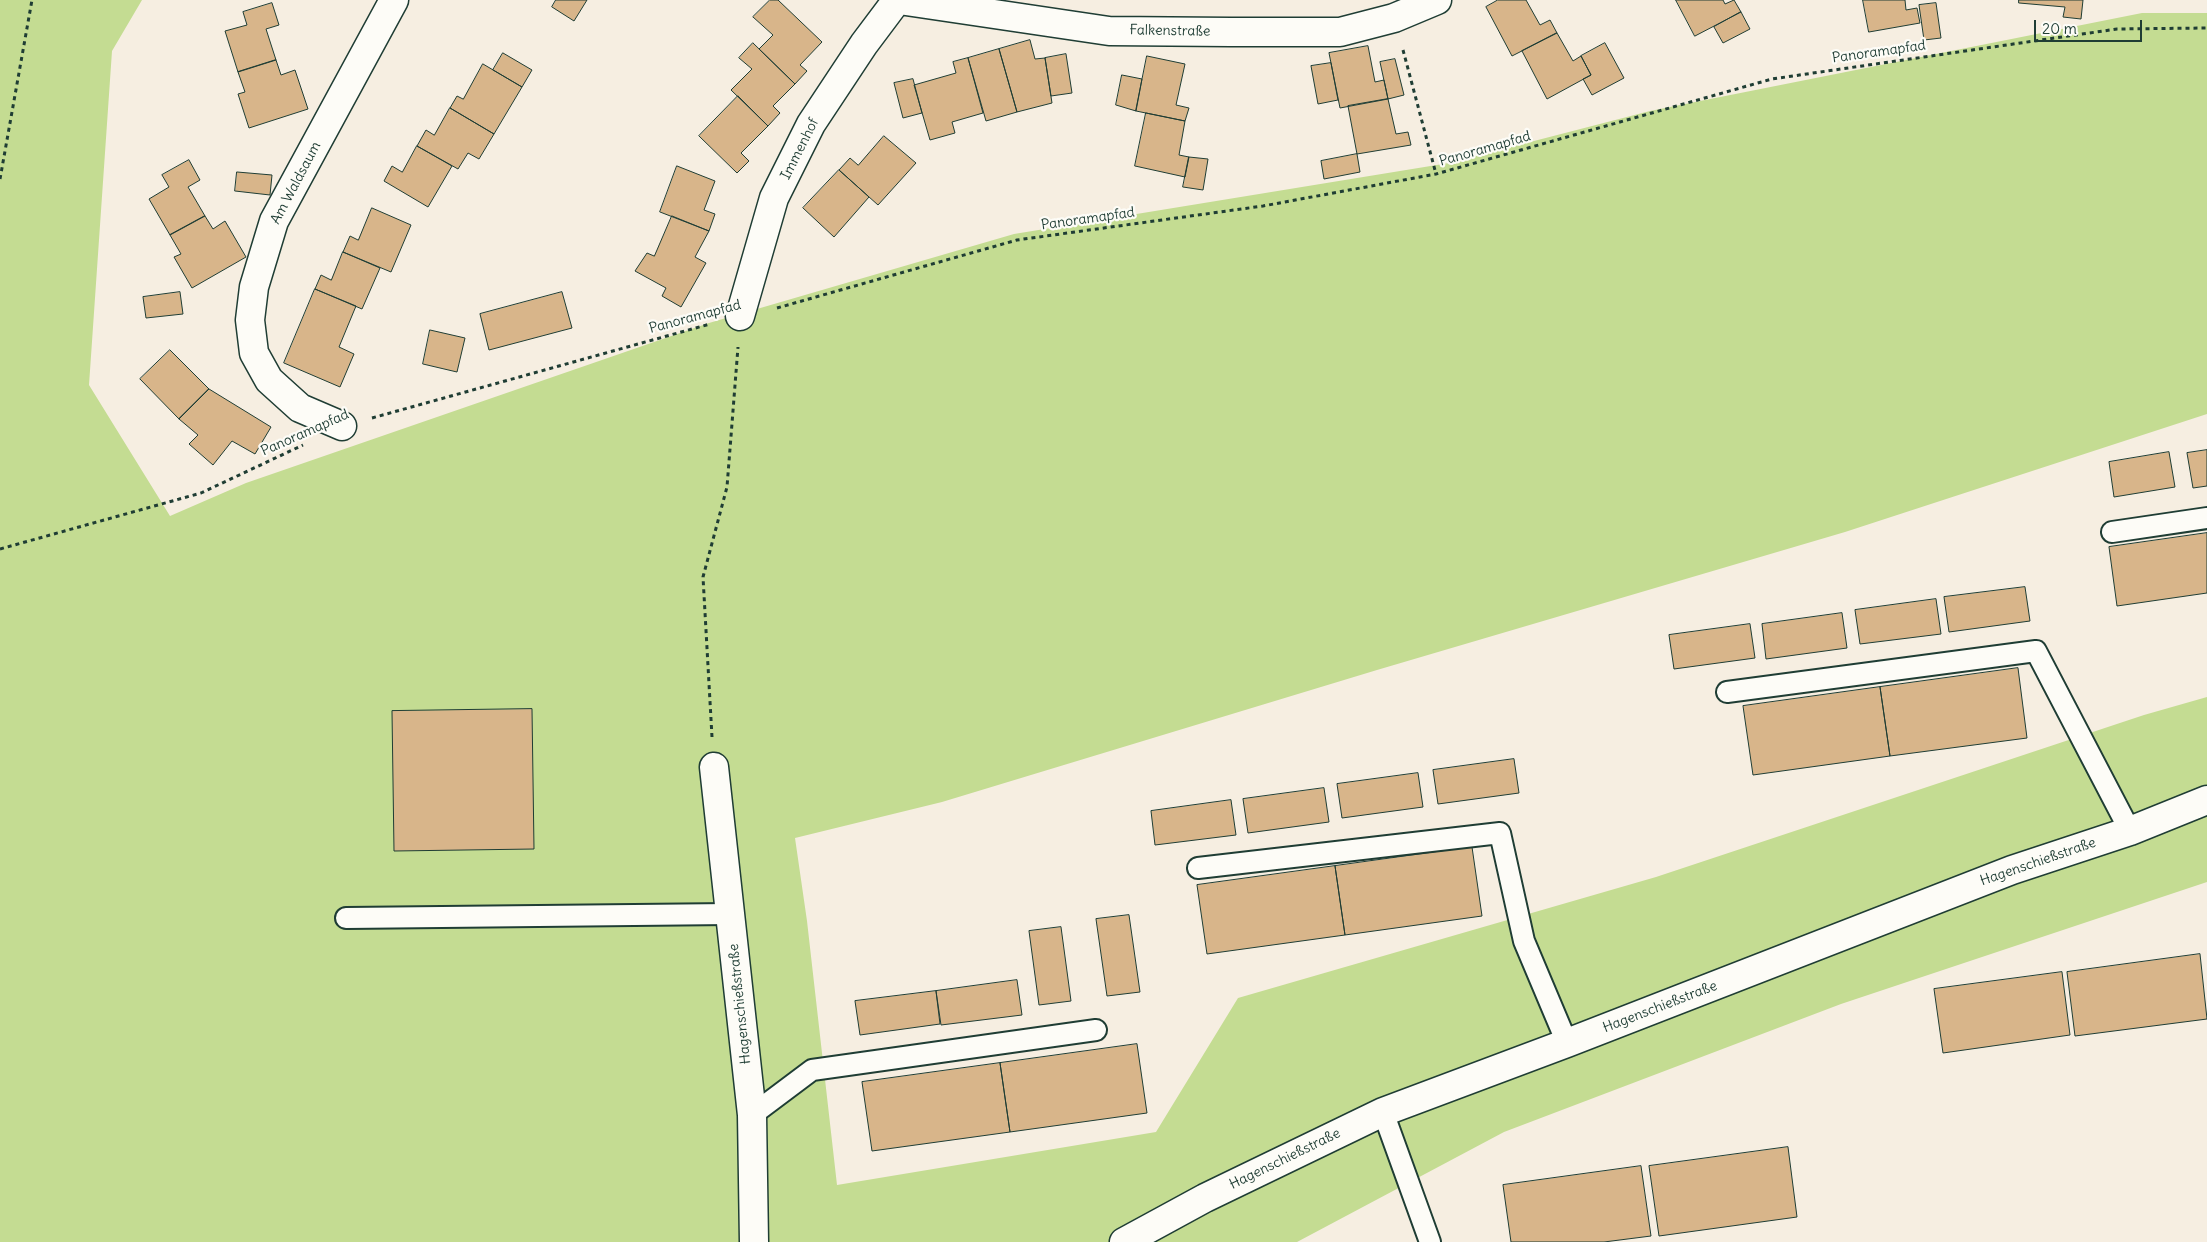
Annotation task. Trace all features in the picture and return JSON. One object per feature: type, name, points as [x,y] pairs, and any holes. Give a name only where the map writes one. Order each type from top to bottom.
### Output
[{"type":"street","name":"Am Waldsaum","points":[[342,426],[300,408],[269,380],[254,352],[250,320],[254,288],[274,220],[394,0]]},
{"type":"street","name":"Falkenstraße","points":[[898,0],[1109,31],[1340,32],[1394,18],[1437,0]]},
{"type":"street","name":"Immenhof","points":[[740,316],[774,198],[807,132],[864,44],[898,0]]},
{"type":"street","name":"Hagenschießstraße","points":[[714,767],[752,1115],[754,1242]]},
{"type":"street","name":"Hagenschießstraße","points":[[1124,1242],[1205,1198],[1383,1112],[1567,1043],[2012,870],[2130,831],[2207,800]]},
{"type":"lane","points":[[2112,532],[2207,518]]},
{"type":"lane","points":[[1727,692],[2036,651],[2130,831]]},
{"type":"lane","points":[[1198,868],[1500,833],[1524,941],[1567,1043]]},
{"type":"lane","points":[[346,918],[730,914]]},
{"type":"lane","points":[[752,1115],[812,1070],[1096,1030]]},
{"type":"lane","points":[[1383,1112],[1430,1242]]},
{"type":"path","points":[[0,179],[32,0]]},
{"type":"path","points":[[1394,18],[1436,174]]},
{"type":"path","name":"Panoramapfad","points":[[0,550],[201,493],[342,426],[740,316],[778,308],[1018,240],[1263,206],[1436,174],[1772,79],[2117,29],[2207,28]]},
{"type":"path","points":[[714,767],[703,577],[727,487],[740,316]]},
{"type":"green space","points":[[0,0],[142,0],[112,51],[89,385],[170,516],[246,483],[709,323],[1014,234],[1449,163],[1650,111],[2142,13],[2207,13],[2207,414],[1845,532],[1377,670],[942,802],[795,838],[807,921],[837,1185],[1156,1132],[1238,998],[1656,877],[2144,715],[2207,697],[2207,882],[1841,1004],[1504,1132],[1297,1242],[0,1242]]},
{"type":"building","points":[[556,0],[587,0],[574,21],[552,7]]},
{"type":"building","points":[[770,0],[778,0],[822,42],[800,65],[807,71],[795,84],[759,49],[773,35],[753,17]]},
{"type":"building","points":[[1498,0],[1526,0],[1540,25],[1550,20],[1557,33],[1512,56],[1486,7]]},
{"type":"building","points":[[1676,0],[1723,0],[1725,4],[1734,0],[1741,12],[1695,36]]},
{"type":"building","points":[[1863,0],[1905,0],[1906,10],[1917,8],[1920,23],[1869,32]]},
{"type":"building","points":[[2019,0],[2083,0],[2081,19],[2063,17],[2065,7],[2019,3]]},
{"type":"building","points":[[272,3],[279,25],[266,29],[276,60],[238,72],[225,31],[247,25],[243,12]]},
{"type":"building","points":[[1936,3],[1941,38],[1924,40],[1919,5]]},
{"type":"building","points":[[1741,12],[1750,29],[1723,43],[1714,27]]},
{"type":"building","points":[[1557,33],[1573,61],[1581,56],[1591,75],[1547,99],[1522,51]]},
{"type":"building","points":[[1030,40],[1035,59],[1045,58],[1052,103],[1017,112],[999,49]]},
{"type":"building","points":[[753,43],[795,84],[773,106],[780,113],[768,126],[731,90],[752,69],[739,58]]},
{"type":"building","points":[[1605,43],[1624,78],[1592,95],[1583,79],[1591,75],[1581,56]]},
{"type":"building","points":[[1368,46],[1375,82],[1384,80],[1388,99],[1340,108],[1329,53]]},
{"type":"building","points":[[999,49],[1017,112],[986,121],[968,58]]},
{"type":"building","points":[[503,53],[532,70],[522,87],[493,70]]},
{"type":"building","points":[[1066,54],[1072,93],[1051,96],[1045,58]]},
{"type":"building","points":[[1147,56],[1185,64],[1176,105],[1189,108],[1185,121],[1136,111]]},
{"type":"building","points":[[968,58],[983,113],[952,122],[955,133],[930,140],[914,85],[956,73],[953,62]]},
{"type":"building","points":[[1395,59],[1404,95],[1388,99],[1380,62]]},
{"type":"building","points":[[276,60],[281,75],[295,70],[308,109],[249,128],[238,94],[245,92],[238,72]]},
{"type":"building","points":[[1331,63],[1338,100],[1318,104],[1311,66]]},
{"type":"building","points":[[483,64],[522,87],[494,134],[450,108],[457,96],[463,99]]},
{"type":"building","points":[[1122,75],[1142,79],[1136,111],[1116,105]]},
{"type":"building","points":[[913,79],[922,113],[903,118],[894,83]]},
{"type":"building","points":[[738,96],[768,126],[741,153],[749,161],[737,173],[699,136]]},
{"type":"building","points":[[1388,99],[1396,134],[1408,132],[1411,145],[1357,154],[1348,106]]},
{"type":"building","points":[[450,108],[494,134],[479,159],[468,153],[458,169],[417,146],[426,130],[434,135]]},
{"type":"building","points":[[1146,113],[1185,121],[1179,155],[1189,157],[1185,177],[1135,166]]},
{"type":"building","points":[[884,136],[916,163],[878,205],[839,170],[850,158],[858,165]]},
{"type":"building","points":[[417,146],[452,166],[428,207],[384,181],[392,166],[402,172]]},
{"type":"building","points":[[1357,154],[1360,172],[1324,179],[1321,161]]},
{"type":"building","points":[[1189,157],[1208,159],[1203,190],[1183,187]]},
{"type":"building","points":[[189,160],[200,180],[188,187],[205,216],[170,235],[149,199],[169,187],[162,175]]},
{"type":"building","points":[[677,166],[715,181],[704,210],[715,214],[709,231],[660,212]]},
{"type":"building","points":[[839,170],[869,197],[834,237],[803,208]]},
{"type":"building","points":[[237,172],[272,175],[270,195],[235,191]]},
{"type":"building","points":[[372,208],[411,225],[391,272],[343,252],[350,236],[358,240]]},
{"type":"building","points":[[205,216],[213,229],[225,221],[246,257],[192,288],[174,257],[181,254],[170,235]]},
{"type":"building","points":[[672,216],[709,231],[695,257],[706,263],[681,307],[662,296],[666,288],[635,271],[647,253],[654,256]]},
{"type":"building","points":[[343,252],[380,268],[362,309],[315,289],[321,275],[331,280]]},
{"type":"building","points":[[315,289],[356,306],[339,347],[354,354],[340,387],[284,363]]},
{"type":"building","points":[[180,292],[183,314],[146,318],[143,297]]},
{"type":"building","points":[[562,292],[572,328],[489,350],[480,314]]},
{"type":"building","points":[[430,330],[465,338],[457,372],[423,364]]},
{"type":"building","points":[[170,350],[209,389],[179,419],[140,379]]},
{"type":"building","points":[[209,389],[271,427],[255,454],[232,441],[213,465],[189,444],[198,435],[179,419]]},
{"type":"building","points":[[2207,450],[2207,486],[2193,488],[2187,453]]},
{"type":"building","points":[[2169,452],[2175,487],[2114,497],[2109,462]]},
{"type":"building","points":[[2207,533],[2207,593],[2117,606],[2109,547]]},
{"type":"building","points":[[2025,587],[2030,621],[1949,632],[1944,597]]},
{"type":"building","points":[[1936,599],[1941,634],[1860,644],[1855,610]]},
{"type":"building","points":[[1842,613],[1847,648],[1766,659],[1762,624]]},
{"type":"building","points":[[1750,624],[1755,658],[1674,669],[1669,635]]},
{"type":"building","points":[[2018,668],[2027,738],[1890,756],[1880,687]]},
{"type":"building","points":[[1880,687],[1890,756],[1753,775],[1743,706]]},
{"type":"building","points":[[532,709],[534,849],[394,851],[392,711]]},
{"type":"building","points":[[1514,759],[1519,793],[1438,804],[1433,770]]},
{"type":"building","points":[[1418,773],[1423,807],[1342,818],[1337,784]]},
{"type":"building","points":[[1324,788],[1329,822],[1248,833],[1243,799]]},
{"type":"building","points":[[1231,800],[1236,835],[1155,845],[1151,811]]},
{"type":"building","points":[[1472,847],[1482,916],[1345,935],[1335,866]]},
{"type":"building","points":[[1335,866],[1345,935],[1207,954],[1197,885]]},
{"type":"building","points":[[1129,915],[1140,992],[1107,996],[1096,919]]},
{"type":"building","points":[[1061,927],[1071,1001],[1039,1005],[1029,931]]},
{"type":"building","points":[[2200,954],[2207,1019],[2075,1036],[2067,972]]},
{"type":"building","points":[[2062,972],[2070,1035],[1943,1053],[1934,989]]},
{"type":"building","points":[[1017,980],[1022,1015],[941,1025],[936,991]]},
{"type":"building","points":[[936,991],[940,1024],[860,1035],[855,1001]]},
{"type":"building","points":[[1137,1044],[1147,1113],[1010,1132],[1000,1063]]},
{"type":"building","points":[[1000,1063],[1010,1132],[872,1151],[862,1082]]},
{"type":"building","points":[[1788,1147],[1797,1217],[1659,1236],[1649,1166]]},
{"type":"building","points":[[1641,1166],[1651,1236],[1604,1242],[1511,1242],[1503,1185]]}]
